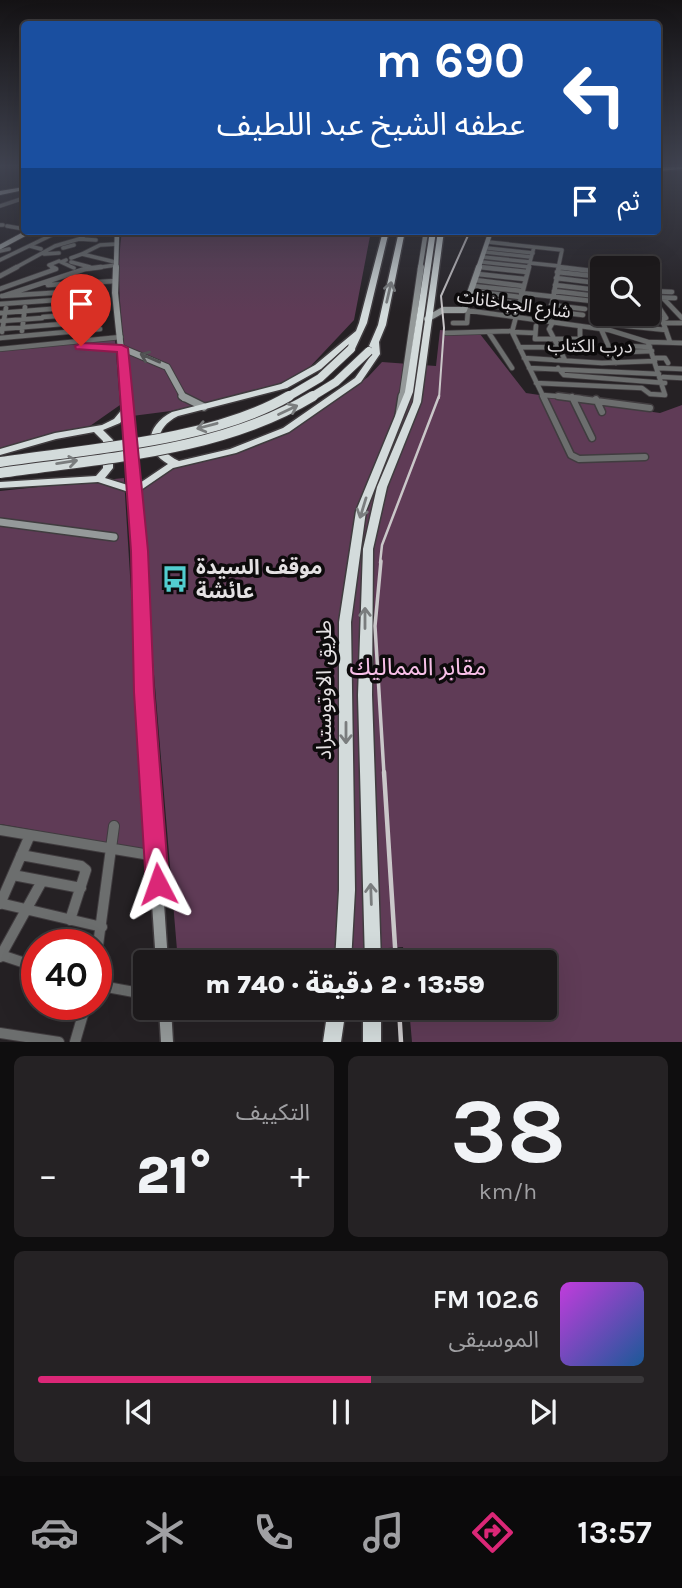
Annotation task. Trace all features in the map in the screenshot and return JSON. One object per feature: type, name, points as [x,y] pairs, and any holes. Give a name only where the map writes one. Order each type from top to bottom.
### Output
[{"type":"highway","points":[[0,462],[177,433],[229,420],[299,391],[330,370],[351,349],[360,331],[385,235]]},
{"type":"highway","points":[[0,473],[177,444],[237,430],[317,395],[344,377],[372,347],[401,235]]},
{"type":"highway","points":[[425,303],[433,235]]},
{"type":"highway","points":[[425,303],[441,235]]},
{"type":"highway","name":"طريق الاوتوستراد","points":[[344,950],[347,890],[345,622],[348,582],[361,511],[399,422],[408,392],[425,303]]},
{"type":"highway","name":"طريق الاوتوستراد","points":[[373,950],[365,695],[366,568],[372,525],[382,487],[417,402],[427,319],[425,303]]},
{"type":"highway","points":[[177,464],[159,453],[156,426],[171,415],[260,395],[291,383],[318,367],[360,331]]},
{"type":"highway","points":[[0,485],[99,479],[135,492],[157,473],[177,464],[233,451],[286,430],[363,375],[376,354],[372,347]]},
{"type":"highway","points":[[0,452],[55,436],[109,425],[117,421],[127,409]]},
{"type":"highway","points":[[109,425],[128,429]]},
{"type":"highway","points":[[96,428],[108,440],[108,468],[99,479]]},
{"type":"highway","points":[[332,1042],[335,1020]]},
{"type":"highway","points":[[372,1020],[372,1042]]},
{"type":"street","points":[[2,224],[21,228]]},
{"type":"street","points":[[2,254],[27,235]]},
{"type":"street","points":[[2,254],[30,246],[52,235]]},
{"type":"street","points":[[30,246],[43,252],[61,251],[86,235]]},
{"type":"street","points":[[117,235],[116,281],[135,492],[144,625],[144,692],[161,950]]},
{"type":"street","points":[[399,422],[399,397],[424,235]]},
{"type":"street","points":[[453,323],[467,323],[471,294],[490,235]]},
{"type":"street","points":[[0,276],[55,246],[96,240]]},
{"type":"street","points":[[479,241],[484,255]]},
{"type":"street","points":[[76,242],[85,250],[116,263]]},
{"type":"street","points":[[64,270],[85,250],[117,244]]},
{"type":"street","points":[[2,254],[9,249]]},
{"type":"street","points":[[484,255],[530,260],[562,250],[549,329],[565,360]]},
{"type":"street","points":[[2,254],[17,259]]},
{"type":"street","points":[[471,294],[520,299],[554,291],[588,289],[558,271],[530,260],[484,255]]},
{"type":"street","points":[[484,255],[530,260]]},
{"type":"street","points":[[530,260],[512,331],[573,457],[645,457]]},
{"type":"street","points":[[59,261],[49,265],[71,276]]},
{"type":"street","points":[[71,262],[93,267]]},
{"type":"street","points":[[4,296],[13,290],[116,263]]},
{"type":"street","points":[[93,267],[97,290],[95,340]]},
{"type":"street","points":[[40,268],[49,272]]},
{"type":"street","points":[[2,288],[56,270]]},
{"type":"street","points":[[558,271],[590,271]]},
{"type":"street","points":[[558,271],[590,276]]},
{"type":"street","points":[[78,344],[79,273]]},
{"type":"street","points":[[37,276],[47,282],[64,284],[116,281]]},
{"type":"street","points":[[58,343],[65,277]]},
{"type":"street","points":[[471,294],[525,279]]},
{"type":"street","points":[[4,296],[28,291],[47,282]]},
{"type":"street","points":[[39,345],[47,282]]},
{"type":"street","points":[[2,288],[45,293],[97,290]]},
{"type":"street","points":[[19,347],[28,291]]},
{"type":"street","points":[[554,291],[590,300]]},
{"type":"street","points":[[660,292],[672,292]]},
{"type":"street","points":[[471,294],[520,299]]},
{"type":"street","name":"شارع الجباخانات","points":[[427,319],[471,294],[520,299],[551,321],[580,327],[608,327],[650,347],[670,342],[682,343]]},
{"type":"street","points":[[4,296],[7,304],[3,313],[0,347],[58,343],[122,344]]},
{"type":"street","points":[[0,304],[96,297]]},
{"type":"street","points":[[660,298],[675,298]]},
{"type":"street","points":[[663,298],[682,320]]},
{"type":"street","points":[[3,313],[97,305]]},
{"type":"street","points":[[551,305],[585,309]]},
{"type":"street","points":[[660,309],[666,318],[663,321],[670,342]]},
{"type":"street","points":[[550,311],[583,315]]},
{"type":"street","points":[[2,321],[96,313]]},
{"type":"street","points":[[660,320],[682,320]]},
{"type":"street","points":[[1,329],[97,322]]},
{"type":"street","points":[[534,336],[536,326]]},
{"type":"street","points":[[446,333],[512,331],[554,339],[580,339],[580,327]]},
{"type":"street","points":[[608,327],[666,330]]},
{"type":"street","points":[[601,329],[616,363]]},
{"type":"street","points":[[1,338],[97,330]]},
{"type":"street","points":[[489,333],[512,368]]},
{"type":"street","points":[[78,344],[95,340],[122,344],[163,364],[174,375],[182,397],[204,407]]},
{"type":"street","points":[[519,347],[598,348]]},
{"type":"street","points":[[536,383],[642,388],[650,394],[665,395],[650,347],[627,351],[630,363]]},
{"type":"street","points":[[575,348],[578,351],[591,352]]},
{"type":"street","name":"درب الكتاب","points":[[524,358],[630,363],[659,370],[682,369]]},
{"type":"street","points":[[659,370],[665,358],[668,363]]},
{"type":"street","points":[[547,359],[549,368]]},
{"type":"street","points":[[558,368],[564,375],[659,370]]},
{"type":"street","points":[[529,369],[659,370],[682,378]]},
{"type":"street","points":[[542,395],[596,399],[650,408]]},
{"type":"street","points":[[572,397],[592,438]]},
{"type":"street","points":[[631,397],[632,405]]},
{"type":"street","points":[[596,399],[602,412]]},
{"type":"street","points":[[0,522],[114,537]]},
{"type":"street","points":[[30,835],[0,903],[102,928],[114,826]]},
{"type":"street","points":[[0,830],[156,856]]},
{"type":"street","points":[[21,855],[81,866],[87,872],[70,920]]},
{"type":"street","points":[[13,875],[81,888]]},
{"type":"street","points":[[21,962],[0,956],[43,881]]},
{"type":"street","points":[[112,988],[133,992]]},
{"type":"street","points":[[75,1042],[81,1020]]},
{"type":"street","points":[[166,1020],[167,1042]]},
{"type":"street","points":[[0,1033],[59,1042]]},
{"type":"green space","points":[[122,235],[370,235],[354,320],[306,371],[270,388],[171,411],[132,416],[120,300]]},
{"type":"green space","name":"مقابر المماليك","points":[[440,330],[480,334],[526,393],[660,413],[682,405],[682,1042],[412,1042],[410,1020],[557,1020],[557,950],[403,950],[403,947],[358,950],[177,950],[138,483],[172,468],[255,446],[288,433],[368,377],[382,362],[436,366]]},
{"type":"green space","points":[[115,339],[120,405],[90,426],[0,450],[0,350]]},
{"type":"green space","points":[[124,478],[147,850],[0,824],[0,491]]},
{"type":"railway","points":[[439,398],[444,328],[441,296],[468,235]]},
{"type":"railway","points":[[380,563],[382,545],[439,396]]},
{"type":"railway","points":[[381,561],[375,626],[384,774]]},
{"type":"railway","points":[[384,772],[395,950]]},
{"type":"railway","points":[[400,1020],[401,1042]]},
{"type":"place","name":"موقف السيدة عائشة","points":[[175,579]]},
{"type":"route","points":[[81,346],[122,347],[144,625],[144,692],[158,884]]}]
